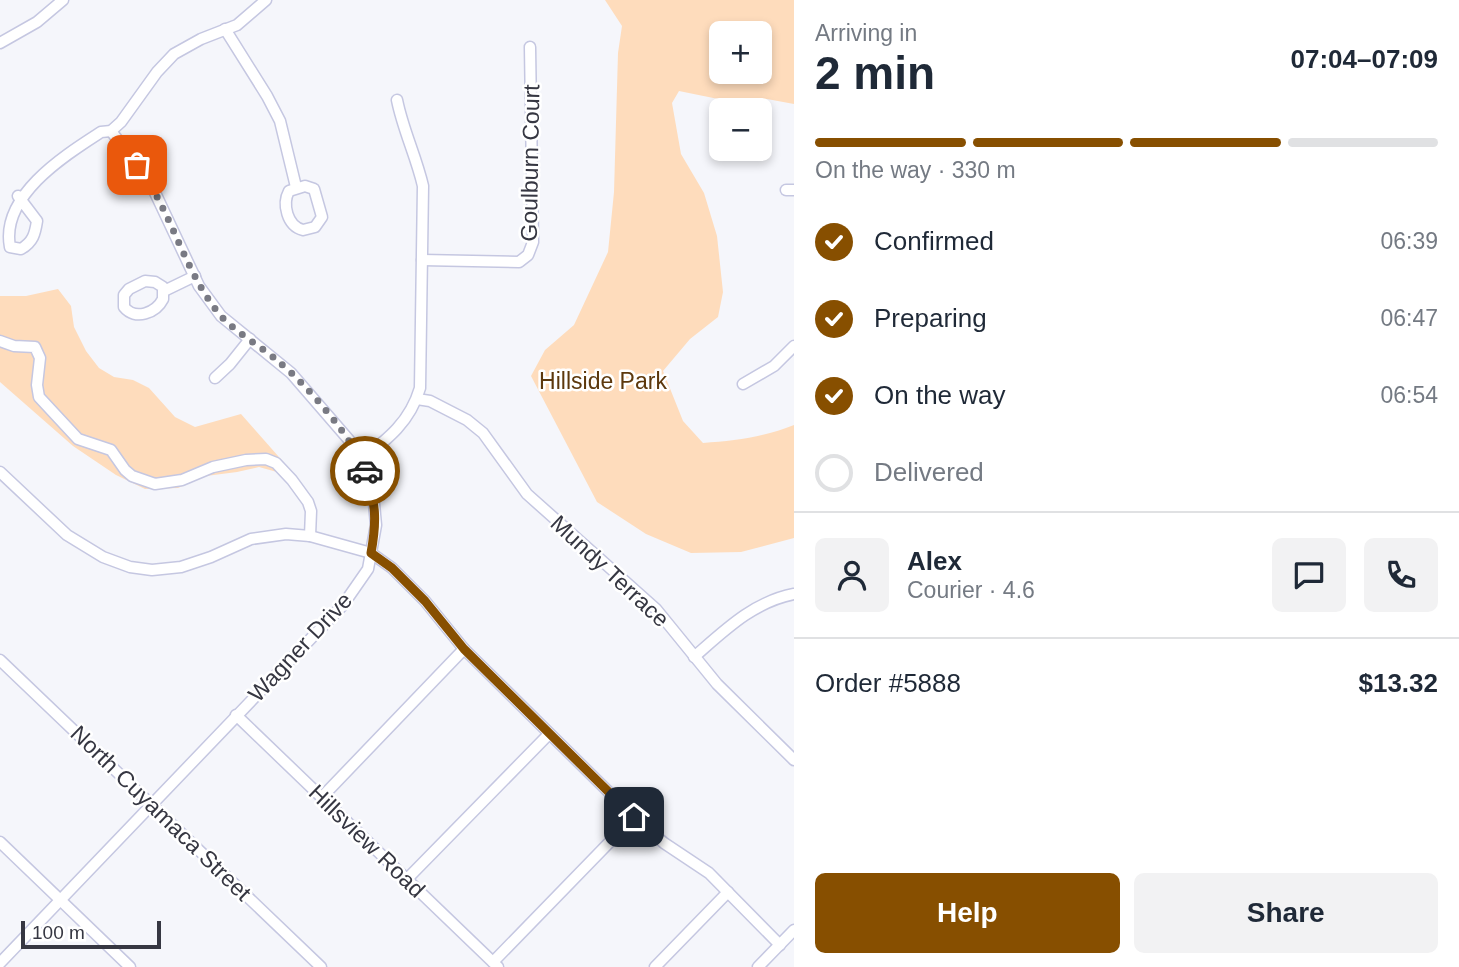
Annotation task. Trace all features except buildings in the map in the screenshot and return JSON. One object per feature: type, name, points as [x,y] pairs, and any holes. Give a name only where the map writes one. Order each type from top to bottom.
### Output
[{"type":"street","points":[[0,43],[37,22],[63,0]]},
{"type":"street","points":[[18,195],[37,221],[36,232],[30,244],[21,249],[10,247],[4,228],[18,195],[28,181],[101,132],[111,131],[174,54],[237,25],[266,0]]},
{"type":"street","points":[[225,29],[280,121],[296,187]]},
{"type":"street","name":"Goulburn Court","points":[[422,260],[519,262],[528,255],[533,242],[530,47]]},
{"type":"street","points":[[361,460],[397,431],[408,417],[420,388],[423,186],[397,100]]},
{"type":"street","name":"Wagner Drive","points":[[0,963],[343,606],[368,569],[376,525],[375,505],[361,460],[349,440],[291,373],[221,316],[199,286],[150,182],[111,131]]},
{"type":"street","points":[[296,187],[314,188],[322,217],[315,227],[303,230],[292,225],[285,198],[289,191],[296,187]]},
{"type":"street","points":[[164,291],[195,276]]},
{"type":"street","points":[[215,378],[250,339]]},
{"type":"street","points":[[0,341],[14,346],[35,347],[40,358],[37,391],[45,405],[78,439],[111,450],[125,470],[139,480],[164,484],[224,464],[266,459],[276,463],[307,502],[311,511],[310,536]]},
{"type":"street","points":[[743,384],[774,366],[794,346]]},
{"type":"street","name":"Mundy Terrace","points":[[416,399],[430,401],[467,420],[483,433],[527,494],[656,609],[717,684],[794,760]]},
{"type":"street","points":[[0,472],[67,535],[103,557],[130,567],[152,570],[176,568],[201,562],[257,538],[286,534],[310,536],[371,553],[392,568],[425,601],[464,649],[634,817],[664,844],[709,873],[779,945]]},
{"type":"street","points":[[694,657],[745,614],[766,603],[794,594]]},
{"type":"street","points":[[322,797],[464,649]]},
{"type":"street","name":"North Cuyamaca Street","points":[[0,660],[321,967]]},
{"type":"street","name":"Hillsview Road","points":[[236,715],[496,965]]},
{"type":"street","points":[[407,879],[549,734]]},
{"type":"street","points":[[496,965],[634,817]]},
{"type":"street","points":[[0,842],[130,967]]},
{"type":"street","points":[[655,967],[728,892]]},
{"type":"street","points":[[758,967],[794,930]]},
{"type":"green space","name":"Hillside Park","points":[[605,0],[794,0],[794,104],[772,98],[713,98],[679,91],[672,103],[681,154],[704,193],[717,236],[723,292],[718,317],[690,339],[663,371],[683,421],[703,443],[749,438],[794,425],[794,538],[741,552],[691,553],[646,534],[597,502],[531,376],[545,350],[574,325],[608,252],[614,192],[618,53],[622,26]]},
{"type":"green space","points":[[58,289],[71,306],[74,327],[86,351],[99,368],[114,377],[133,380],[149,388],[175,417],[195,427],[241,414],[286,465],[277,472],[259,467],[206,476],[178,488],[145,489],[116,475],[73,446],[0,382],[0,296],[26,296]]},
{"type":"way so far","points":[[137,165],[161,202],[199,286],[221,316],[291,373],[349,440],[365,471]]},
{"type":"route","points":[[365,471],[375,505],[376,525],[371,553],[392,568],[425,601],[464,649],[634,817]]}]
